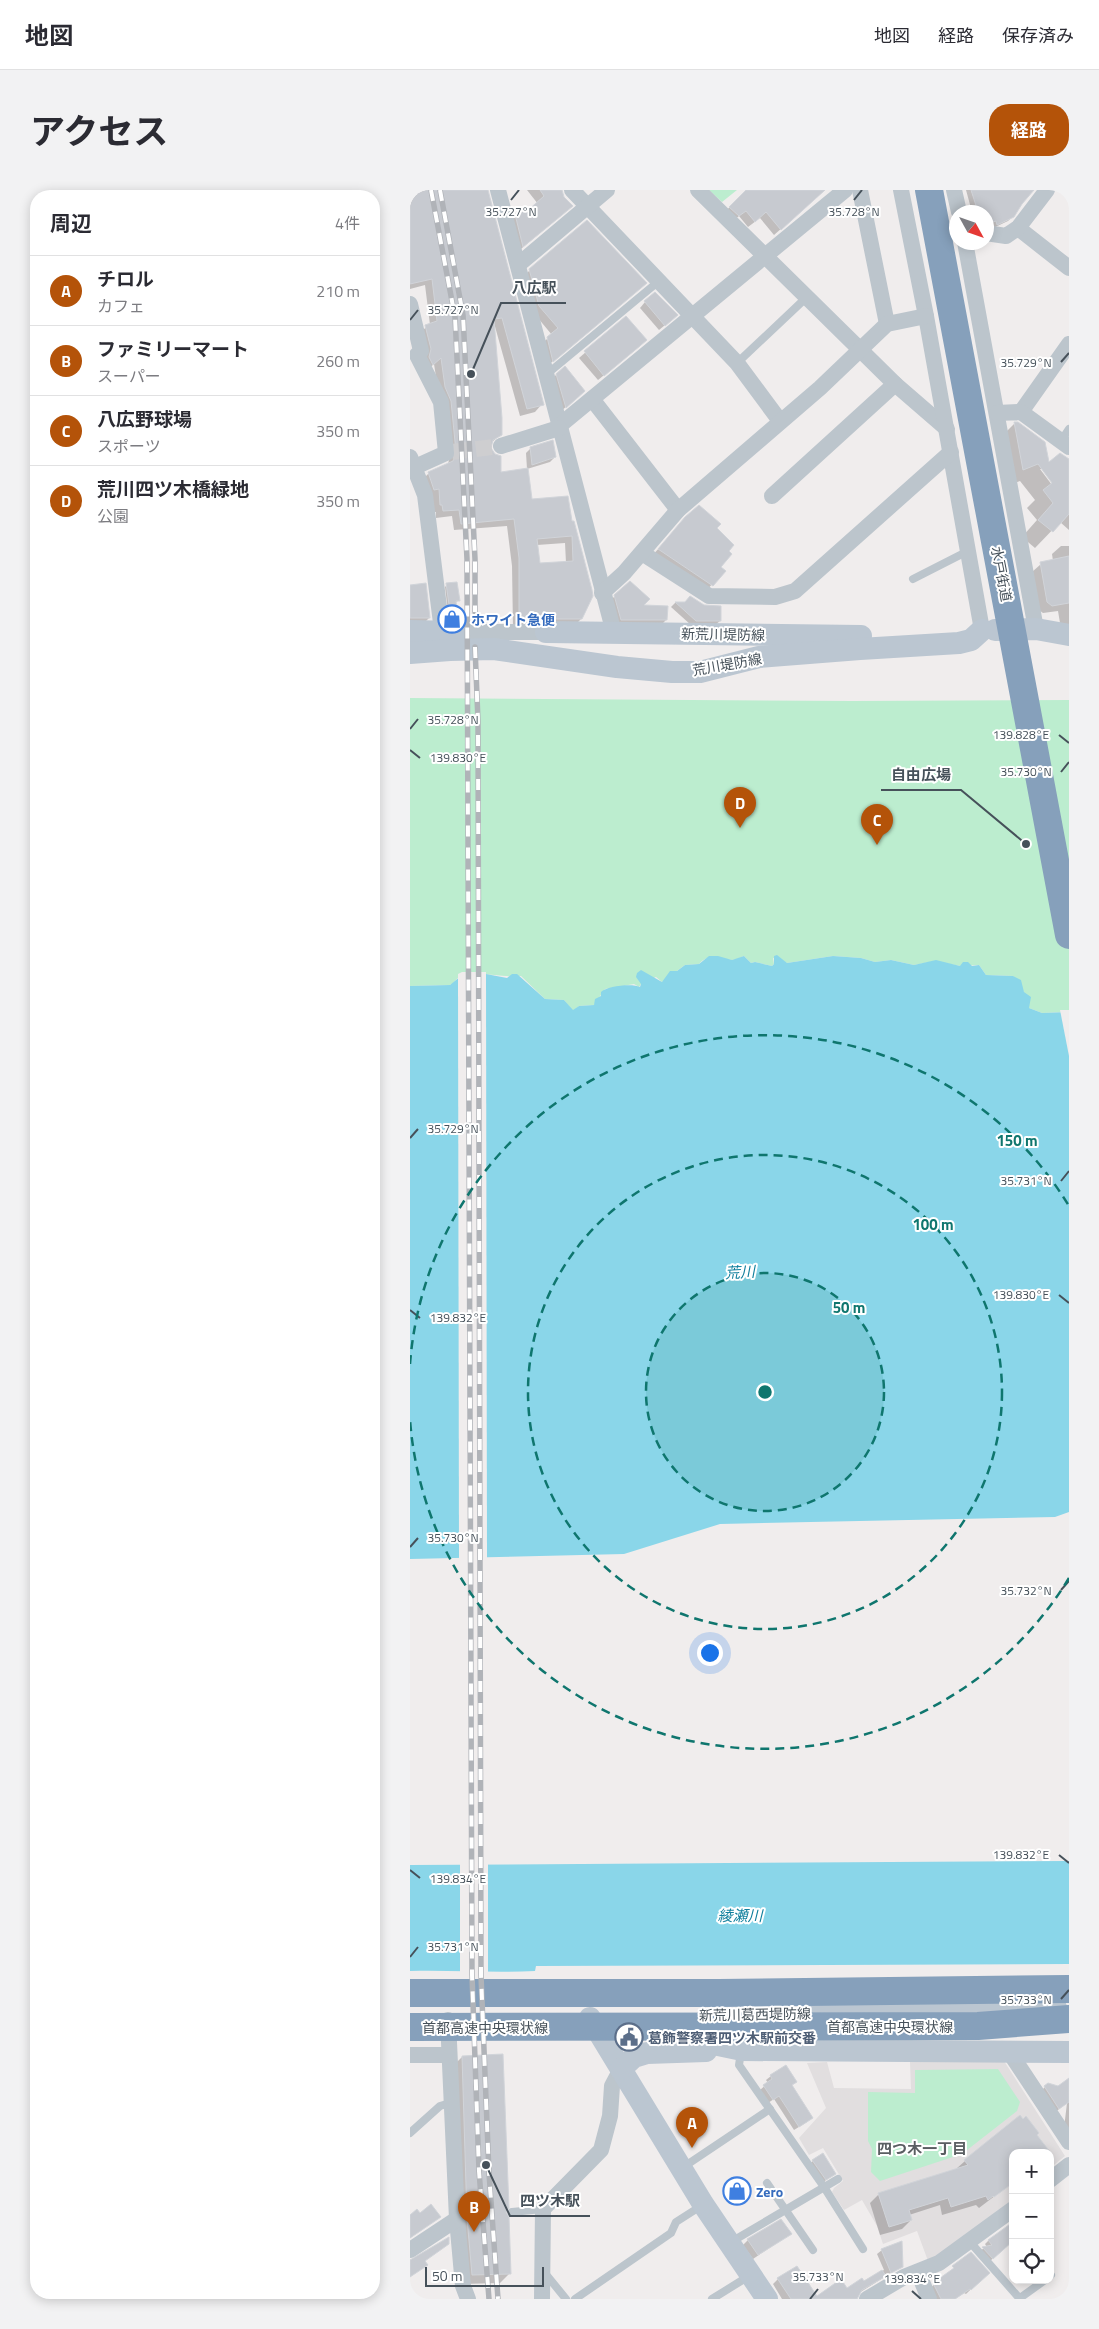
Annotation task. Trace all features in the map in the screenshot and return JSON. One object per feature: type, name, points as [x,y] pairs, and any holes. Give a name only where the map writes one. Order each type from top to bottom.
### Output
[{"type":"highway","name":"水戸街道","points":[[941,205],[1069,935]]},
{"type":"highway","points":[[410,1993],[700,1993],[1069,1989]]},
{"type":"highway","points":[[410,2007],[538,2010],[963,2004],[1005,2009]]},
{"type":"highway","name":"首都高速中央環状線","points":[[410,2027],[978,2026],[1069,2019]]},
{"type":"highway","points":[[410,2043],[1069,2038]]},
{"type":"main road","name":"新荒川堤防線","points":[[546,632],[886,636],[982,630],[1036,629],[1069,634]]},
{"type":"main road","name":"荒川堤防線","points":[[410,653],[494,649],[617,667],[672,672],[700,672],[759,657],[959,643],[970,640],[982,630]]},
{"type":"main road","name":"新荒川堤防線","points":[[410,631],[450,631]]},
{"type":"main road","name":"新荒川葛西堤防線","points":[[410,2020],[1069,2008]]},
{"type":"main road","name":"新荒川葛西堤防線","points":[[590,2018],[742,2050]]},
{"type":"main road","points":[[590,2018],[703,2204],[767,2299]]},
{"type":"main road","name":"新荒川葛西堤防線","points":[[621,2068],[634,2057],[647,2053],[742,2050],[1069,2052]]},
{"type":"street","points":[[498,190],[614,633]]},
{"type":"street","points":[[572,190],[586,207],[693,316],[737,364],[780,421]]},
{"type":"street","points":[[518,265],[607,190]]},
{"type":"street","points":[[698,190],[808,296],[895,384],[947,429]]},
{"type":"street","points":[[501,446],[559,427],[845,190]]},
{"type":"street","points":[[860,190],[887,324]]},
{"type":"street","points":[[901,190],[947,429],[982,630]]},
{"type":"street","points":[[941,205],[954,190]]},
{"type":"street","points":[[994,234],[1006,236],[1018,228],[1046,190]]},
{"type":"street","points":[[1018,228],[1069,268]]},
{"type":"street","points":[[966,250],[1036,629]]},
{"type":"street","points":[[410,304],[421,351],[414,358],[440,402],[449,452],[413,462],[424,495],[450,631]]},
{"type":"street","points":[[602,593],[642,553],[678,510],[861,350],[887,324],[926,316]]},
{"type":"street","points":[[1021,412],[1069,344]]},
{"type":"street","points":[[772,496],[895,384]]},
{"type":"street","points":[[592,399],[678,510]]},
{"type":"street","points":[[997,413],[1021,412],[1066,439]]},
{"type":"street","points":[[642,553],[709,596],[774,597],[795,591],[951,452]]},
{"type":"street","name":"新荒川堤防線","points":[[450,631],[546,632]]},
{"type":"street","points":[[448,2020],[450,2103],[461,2218],[462,2297]]},
{"type":"street","points":[[1010,2053],[1069,2142]]},
{"type":"street","points":[[410,2055],[449,2055]]},
{"type":"street","points":[[542,2299],[543,2209],[602,2150],[610,2116],[612,2086],[621,2068]]},
{"type":"street","points":[[1054,2177],[1069,2165]]},
{"type":"street","points":[[867,2299],[904,2277],[939,2263],[1009,2212]]},
{"type":"street","points":[[410,2250],[461,2218]]},
{"type":"street","points":[[918,2272],[930,2299]]},
{"type":"lane","points":[[1066,190],[1069,193]]},
{"type":"lane","points":[[547,374],[659,281]]},
{"type":"lane","points":[[737,364],[808,296]]},
{"type":"lane","points":[[913,579],[968,551]]},
{"type":"lane","points":[[1036,629],[1049,640],[1069,643]]},
{"type":"lane","points":[[742,2050],[739,2065],[824,2187],[863,2249]]},
{"type":"lane","points":[[410,2133],[440,2106],[450,2103]]},
{"type":"lane","points":[[681,2168],[770,2108]]},
{"type":"lane","points":[[729,2244],[838,2178]]},
{"type":"lane","points":[[767,2183],[813,2250]]},
{"type":"lane","points":[[576,2299],[671,2233],[676,2222],[703,2204]]},
{"type":"lane","points":[[512,2212],[543,2209]]},
{"type":"lane","points":[[970,2242],[1020,2299],[1039,2284]]},
{"type":"lane","points":[[543,2270],[566,2299]]},
{"type":"lane","points":[[712,2299],[750,2275]]},
{"type":"shaded area","points":[[1004,2061],[1065,2156],[1054,2165],[1054,2149],[1009,2149],[1009,2202],[969,2236],[928,2261],[917,2231],[883,2244],[877,2226],[862,2200],[844,2210],[832,2192],[843,2181],[823,2148],[809,2155],[799,2138],[826,2108],[807,2063],[827,2062],[834,2088],[911,2089],[910,2062]]},
{"type":"green space","points":[[709,190],[737,190],[722,202]]},
{"type":"green space","points":[[410,698],[852,701],[1069,700],[1069,1012],[1042,1013],[1029,1008],[1024,992],[1013,976],[986,975],[979,965],[960,966],[935,961],[914,965],[891,960],[875,962],[861,958],[833,956],[787,963],[773,958],[774,964],[772,966],[755,962],[751,963],[744,956],[732,960],[711,957],[699,964],[685,965],[662,982],[656,977],[641,984],[639,987],[634,984],[605,989],[594,1005],[579,1006],[573,1011],[564,1000],[545,999],[521,976],[474,974],[459,977],[450,985],[410,986]]},
{"type":"green space","points":[[998,2069],[1020,2102],[1017,2111],[962,2154],[880,2181],[871,2172],[872,2149],[868,2141],[868,2092],[915,2093],[915,2070]]},
{"type":"water","name":"荒川","points":[[777,955],[787,963],[833,956],[861,958],[875,962],[891,960],[914,965],[936,960],[960,966],[963,962],[968,962],[972,966],[979,965],[986,975],[1013,976],[1021,980],[1024,992],[1031,997],[1029,1008],[1042,1013],[1069,1012],[1069,1512],[1055,1517],[720,1524],[624,1554],[410,1559],[410,986],[450,985],[462,975],[486,974],[507,978],[512,974],[517,974],[545,999],[564,1000],[573,1010],[579,1006],[594,1005],[595,999],[601,996],[601,992],[608,988],[626,985],[640,987],[641,984],[636,977],[637,973],[641,970],[662,982],[670,971],[677,971],[685,965],[699,964],[709,956],[718,956],[732,960],[744,956],[751,963],[755,962],[772,966],[774,964],[774,956]]},
{"type":"water","name":"綾瀬川","points":[[1069,1861],[1069,1964],[536,1966],[535,1971],[410,1971],[410,1865]]},
{"type":"pier","points":[[462,972],[486,972],[487,1560],[459,1561],[458,974]]},
{"type":"pier","points":[[1060,1010],[1069,1010],[1069,1056]]},
{"type":"pier","points":[[460,1862],[488,1862],[488,1975],[460,1973]]},
{"type":"building","points":[[410,190],[488,190],[544,405],[527,409],[502,318],[494,319],[502,435],[493,440],[491,448],[495,454],[501,456],[501,472],[528,468],[532,499],[568,496],[572,521],[574,521],[593,596],[582,619],[546,619],[538,622],[519,622],[519,558],[514,519],[461,524],[459,510],[443,511],[442,505],[440,505],[439,489],[434,490],[428,472],[453,461],[456,452],[451,401],[445,387],[441,358],[433,365],[429,357],[431,349],[425,325],[437,321],[432,279],[410,284]],"holes":[[[572,536],[573,561],[540,563],[537,539]]]},
{"type":"building","points":[[540,190],[562,190],[564,197],[573,206],[523,247],[515,214],[522,208],[526,212],[544,196]]},
{"type":"building","points":[[746,190],[825,190],[781,230],[766,212],[755,222],[746,211],[739,216],[729,207]]},
{"type":"building","points":[[971,190],[1034,190],[1014,217],[997,225],[996,221],[994,222],[994,205],[976,205]]},
{"type":"building","points":[[587,220],[647,283],[553,362],[547,337],[558,328],[539,306],[529,269]]},
{"type":"building","points":[[655,292],[678,315],[665,326],[644,301]]},
{"type":"building","points":[[626,316],[647,340],[604,376],[584,351]]},
{"type":"building","points":[[565,366],[585,391],[566,408],[556,374]]},
{"type":"building","points":[[1014,422],[1018,422],[1045,442],[1049,462],[1060,453],[1069,459],[1069,514],[1053,532],[1038,520],[1053,503],[1043,490],[1052,483],[1038,464],[1023,470]]},
{"type":"building","points":[[553,440],[556,457],[532,465],[530,447]]},
{"type":"building","points":[[699,505],[721,524],[717,528],[734,545],[729,551],[732,554],[721,567],[726,571],[713,586],[658,549],[685,517]]},
{"type":"building","points":[[1069,556],[1069,603],[1052,606],[1047,602],[1040,562]]},
{"type":"building","points":[[630,581],[650,599],[644,605],[668,606],[667,620],[621,620],[614,595]]},
{"type":"building","points":[[457,582],[460,601],[456,601],[458,619],[451,619],[446,583]]},
{"type":"building","points":[[426,583],[430,618],[410,618],[410,585]]},
{"type":"building","points":[[690,596],[704,605],[721,606],[721,621],[696,621],[675,602],[685,602]]},
{"type":"building","points":[[503,2054],[509,2208],[506,2212],[509,2217],[511,2274],[472,2275],[467,2218],[462,2056]]},
{"type":"building","points":[[786,2065],[797,2082],[792,2085],[813,2118],[799,2127],[779,2096],[773,2100],[763,2085],[772,2079],[770,2075]]},
{"type":"building","points":[[1069,2078],[1069,2102],[1059,2109],[1044,2086],[1048,2083],[1058,2086]]},
{"type":"building","points":[[1020,2115],[1023,2119],[1026,2116],[1048,2149],[1009,2149],[1009,2186],[988,2200],[986,2196],[951,2207],[948,2198],[909,2210],[912,2220],[889,2227],[878,2193],[968,2165],[964,2160]]},
{"type":"building","points":[[823,2153],[836,2174],[826,2180],[812,2160]]},
{"type":"building","points":[[431,2204],[441,2217],[410,2238],[410,2215],[417,2209],[420,2213]]},
{"type":"building","points":[[781,2219],[792,2234],[758,2255],[747,2239]]},
{"type":"building","points":[[1009,2225],[1009,2245],[993,2259],[982,2247],[992,2245],[988,2240]]},
{"type":"building","points":[[449,2237],[449,2244],[425,2261],[428,2265],[410,2277],[410,2260]]},
{"type":"building","points":[[902,2241],[903,2267],[891,2273],[881,2249]]},
{"type":"building","points":[[971,2252],[990,2273],[971,2290],[955,2299],[941,2299],[933,2283],[954,2268],[952,2266]]},
{"type":"building","points":[[797,2266],[817,2296],[841,2279],[847,2288],[862,2278],[864,2281],[882,2270],[886,2276],[862,2290],[857,2299],[791,2299],[777,2278]]},
{"type":"tunnel","points":[[452,452],[501,446]]},
{"type":"railway","points":[[431,190],[455,317],[467,559],[472,1975],[479,2171],[489,2299]]},
{"type":"railway","points":[[440,190],[463,315],[475,559],[475,612]]},
{"type":"railway","points":[[475,647],[478,721],[481,1975],[489,2173],[498,2299]]},
{"type":"place","name":"八広駅","points":[[471,374]]},
{"type":"place","name":"ホワイト急便","points":[[452,619]]},
{"type":"place","name":"荒川四ツ木橋緑地","points":[[740,828]]},
{"type":"place","name":"自由広場","points":[[1026,844]]},
{"type":"place","name":"八広野球場","points":[[877,845]]},
{"type":"place","name":"葛飾警察署四ツ木駅前交番","points":[[629,2037]]},
{"type":"place","name":"チロル","points":[[692,2148]]},
{"type":"place","name":"四ツ木駅","points":[[486,2165]]},
{"type":"place","name":"Zero","points":[[737,2191]]},
{"type":"place","name":"ファミリーマート","points":[[474,2232]]},
{"type":"district","name":"四つ木一丁目","points":[[922,2148]]}]
